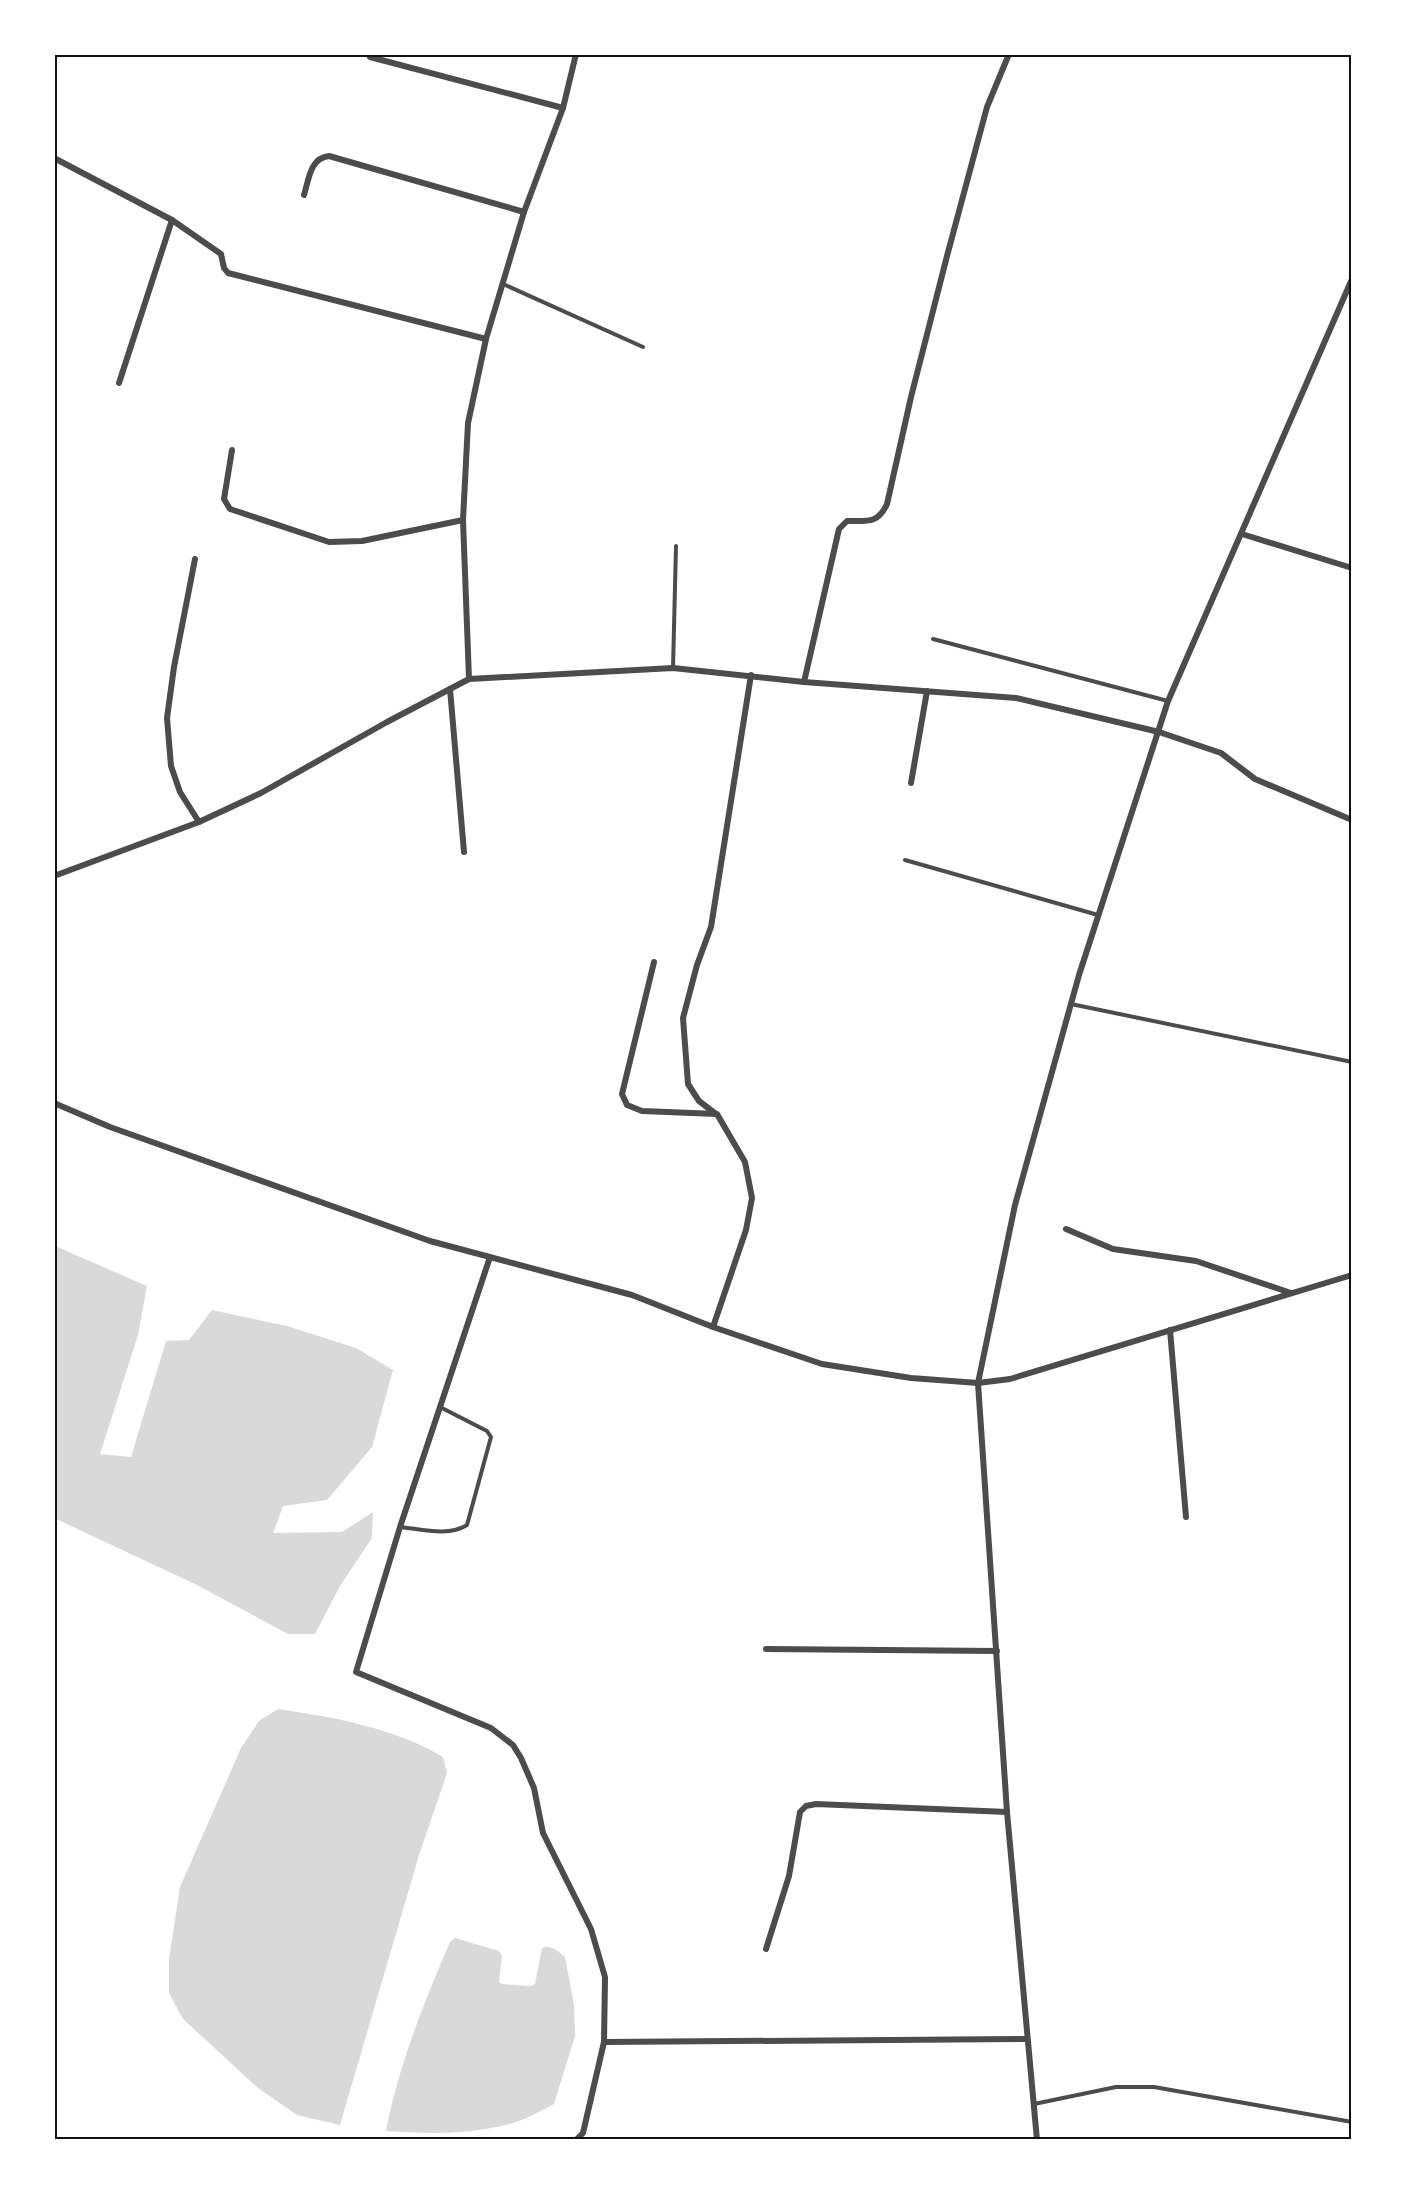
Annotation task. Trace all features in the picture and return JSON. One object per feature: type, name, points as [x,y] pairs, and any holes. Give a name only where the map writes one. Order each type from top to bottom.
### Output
[{"type":"street","points":[[469,680],[462,520],[468,423],[486,339],[524,212],[563,108],[576,54]]},
{"type":"street","points":[[804,682],[839,530],[847,522],[872,520],[882,515],[887,504],[911,397],[987,107],[1009,54]]},
{"type":"street","points":[[370,57],[563,108]]},
{"type":"street","points":[[304,195],[315,162],[320,157],[329,156],[524,212]]},
{"type":"street","points":[[54,158],[172,220],[221,254],[224,268],[228,273],[486,339]]},
{"type":"street","points":[[119,383],[172,220]]},
{"type":"street","points":[[1036,2140],[1007,1812],[978,1383],[1015,1206],[1071,1004],[1168,701],[1352,279]]},
{"type":"street","points":[[232,450],[224,499],[230,509],[329,542],[362,541],[462,520]]},
{"type":"street","points":[[1242,534],[1352,568]]},
{"type":"street","points":[[195,559],[174,667],[167,718],[171,766],[180,792],[199,822]]},
{"type":"street","points":[[54,876],[199,822],[261,793],[387,722],[469,680],[673,668],[804,682],[1016,698],[1159,732],[1221,753],[1255,779],[1352,820]]},
{"type":"street","points":[[713,1327],[746,1230],[752,1198],[745,1162],[717,1114],[699,1101],[688,1084],[683,1018],[697,965],[711,927],[751,675]]},
{"type":"street","points":[[450,689],[464,852]]},
{"type":"street","points":[[911,783],[927,691]]},
{"type":"street","points":[[654,962],[622,1094],[627,1105],[642,1111],[717,1114]]},
{"type":"street","points":[[54,1103],[110,1127],[430,1241],[632,1295],[713,1327],[822,1364],[911,1378],[978,1383],[1010,1379],[1352,1275]]},
{"type":"street","points":[[1066,1229],[1113,1249],[1196,1261],[1291,1293]]},
{"type":"street","points":[[490,1257],[400,1527],[356,1672],[490,1728],[513,1745],[521,1758],[534,1788],[543,1833],[594,1938],[606,1977],[604,2042],[582,2133],[576,2140]]},
{"type":"street","points":[[1170,1330],[1186,1517]]},
{"type":"street","points":[[766,1649],[997,1651]]},
{"type":"street","points":[[766,1949],[789,1876],[800,1812],[806,1806],[816,1804],[1007,1812]]},
{"type":"street","points":[[604,2042],[1026,2038]]},
{"type":"lane","points":[[504,284],[643,346]]},
{"type":"lane","points":[[673,668],[676,546]]},
{"type":"lane","points":[[933,639],[1168,701]]},
{"type":"lane","points":[[905,860],[1099,915]]},
{"type":"lane","points":[[1071,1004],[1352,1062]]},
{"type":"lane","points":[[400,1527],[449,1532],[467,1525],[491,1437],[487,1431],[440,1407]]},
{"type":"lane","points":[[1033,2104],[1116,2087],[1154,2087],[1352,2122]]},
{"type":"shaded area","points":[[55,1246],[147,1286],[138,1335],[100,1454],[131,1457],[166,1341],[189,1340],[212,1310],[287,1326],[356,1348],[393,1370],[372,1447],[327,1500],[283,1506],[273,1533],[342,1532],[373,1512],[372,1538],[340,1586],[315,1634],[288,1634],[197,1585],[54,1518]]},
{"type":"shaded area","points":[[278,1709],[342,1720],[405,1738],[443,1757],[447,1773],[419,1855],[340,2125],[297,2115],[258,2088],[183,2019],[169,1993],[169,1959],[180,1887],[241,1748],[259,1721]]},
{"type":"shaded area","points":[[455,1938],[499,1951],[502,1956],[499,1982],[502,1984],[531,1986],[535,1984],[542,1948],[557,1950],[565,1957],[574,2005],[575,2036],[554,2104],[521,2120],[484,2129],[435,2133],[386,2131],[391,2106],[413,2035],[450,1942]]}]
